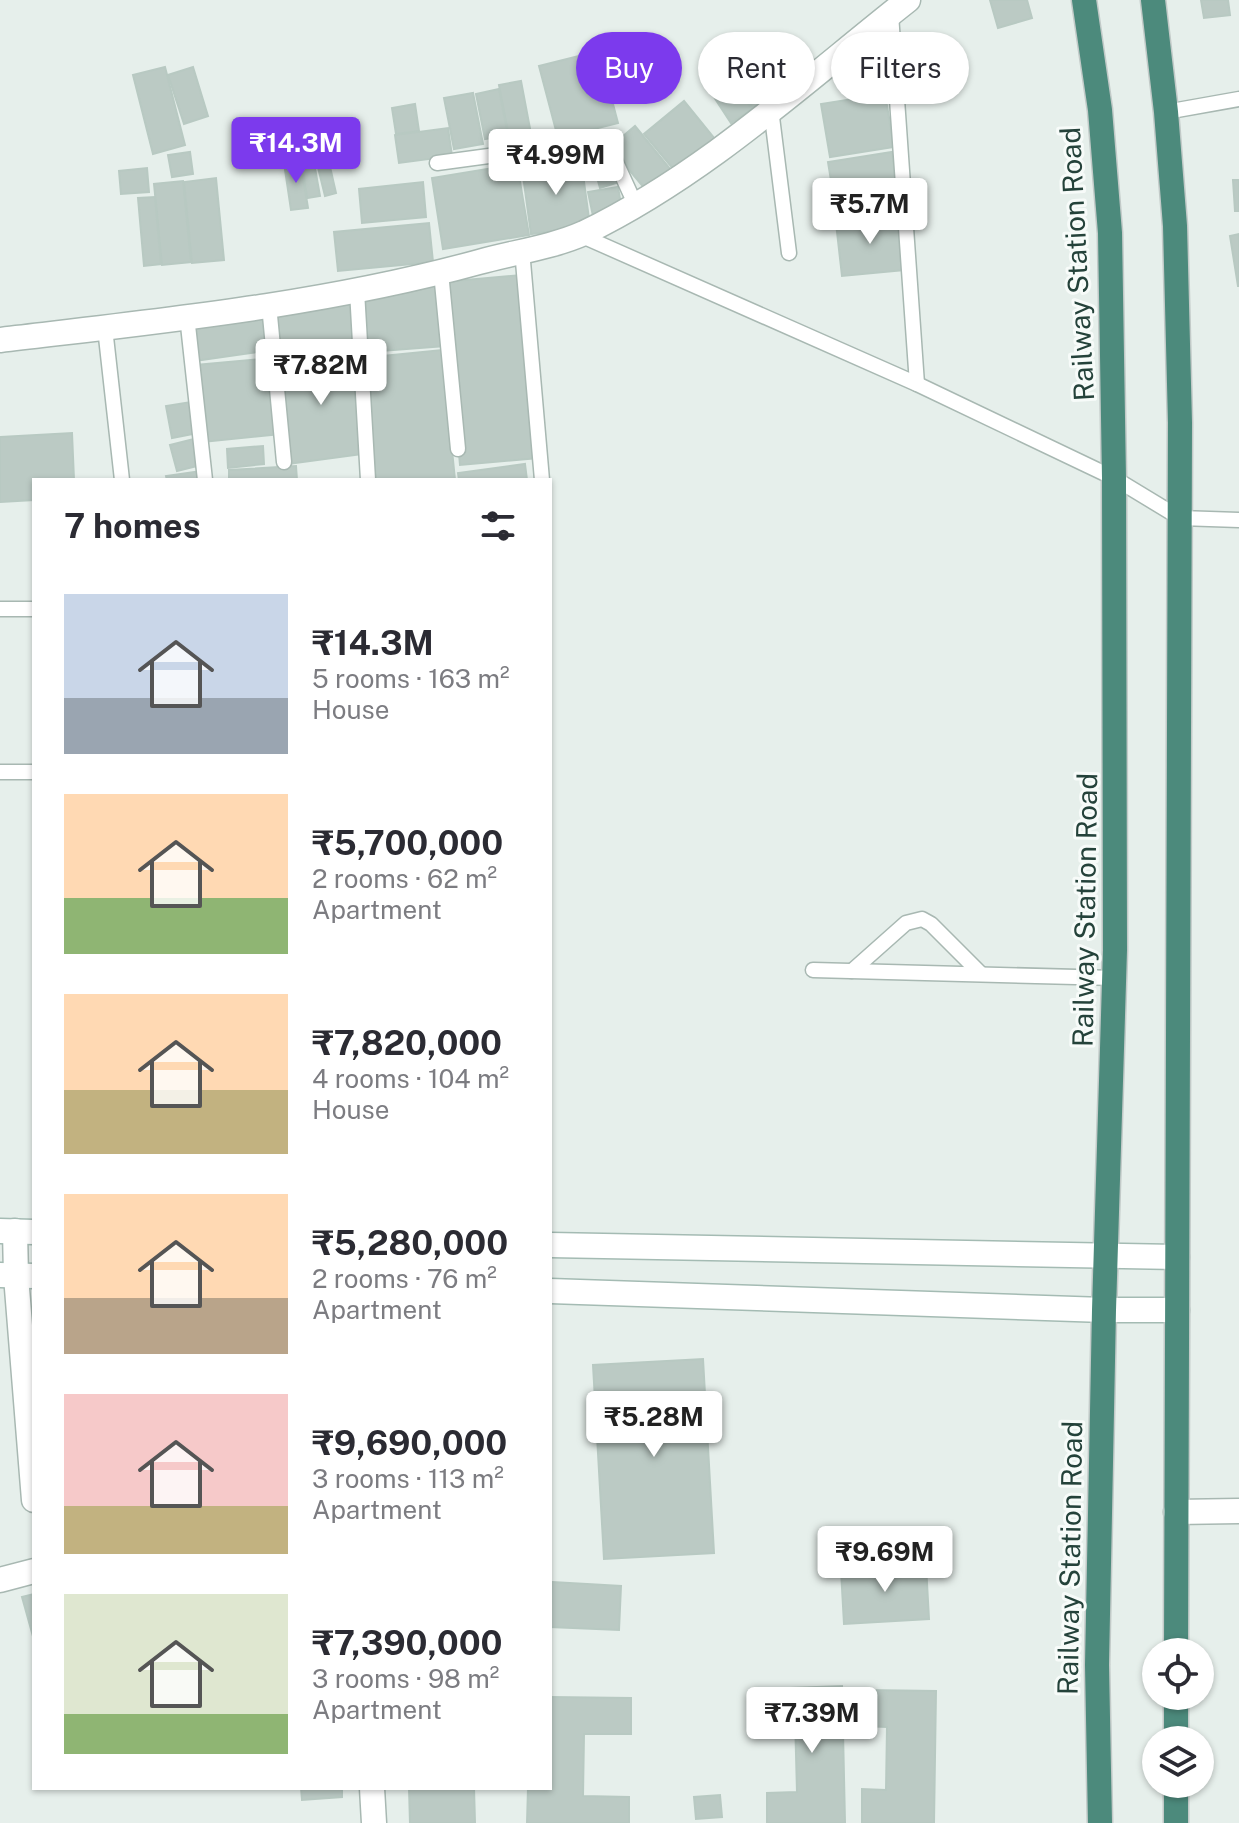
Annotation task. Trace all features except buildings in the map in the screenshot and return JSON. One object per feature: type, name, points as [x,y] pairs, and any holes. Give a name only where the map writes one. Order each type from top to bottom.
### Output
[{"type":"highway","name":"Railway Station Road","points":[[1084,0],[1100,110],[1110,233],[1117,737],[1115,978],[1097,1665],[1100,1823]]},
{"type":"highway","points":[[1153,0],[1175,226],[1180,518],[1176,1638]]},
{"type":"highway","points":[[1176,1798],[1176,1823]]},
{"type":"street","points":[[0,340],[357,291],[580,235],[687,175],[900,7]]},
{"type":"street","points":[[16,1231],[32,1474]]},
{"type":"street","points":[[552,1245],[1177,1257]]},
{"type":"street","points":[[552,1291],[1177,1310]]},
{"type":"street","points":[[1176,1512],[1239,1511]]},
{"type":"street","points":[[0,1580],[32,1572]]},
{"type":"street","points":[[372,1790],[374,1823]]},
{"type":"lane","points":[[900,7],[917,384]]},
{"type":"lane","points":[[1166,112],[1239,99]]},
{"type":"lane","points":[[771,109],[789,253]]},
{"type":"lane","points":[[437,163],[585,143],[604,144],[610,149],[636,206]]},
{"type":"lane","points":[[580,235],[917,384],[1114,478],[1180,518],[1239,520]]},
{"type":"lane","points":[[522,250],[542,478]]},
{"type":"lane","points":[[441,272],[458,449]]},
{"type":"lane","points":[[357,291],[368,478]]},
{"type":"lane","points":[[269,305],[284,462]]},
{"type":"lane","points":[[187,316],[205,478]]},
{"type":"lane","points":[[105,328],[122,478]]},
{"type":"lane","points":[[0,609],[32,609]]},
{"type":"lane","points":[[0,772],[32,772]]},
{"type":"lane","points":[[852,971],[906,923],[922,919],[931,924],[981,974]]},
{"type":"lane","points":[[813,970],[1115,978]]}]
